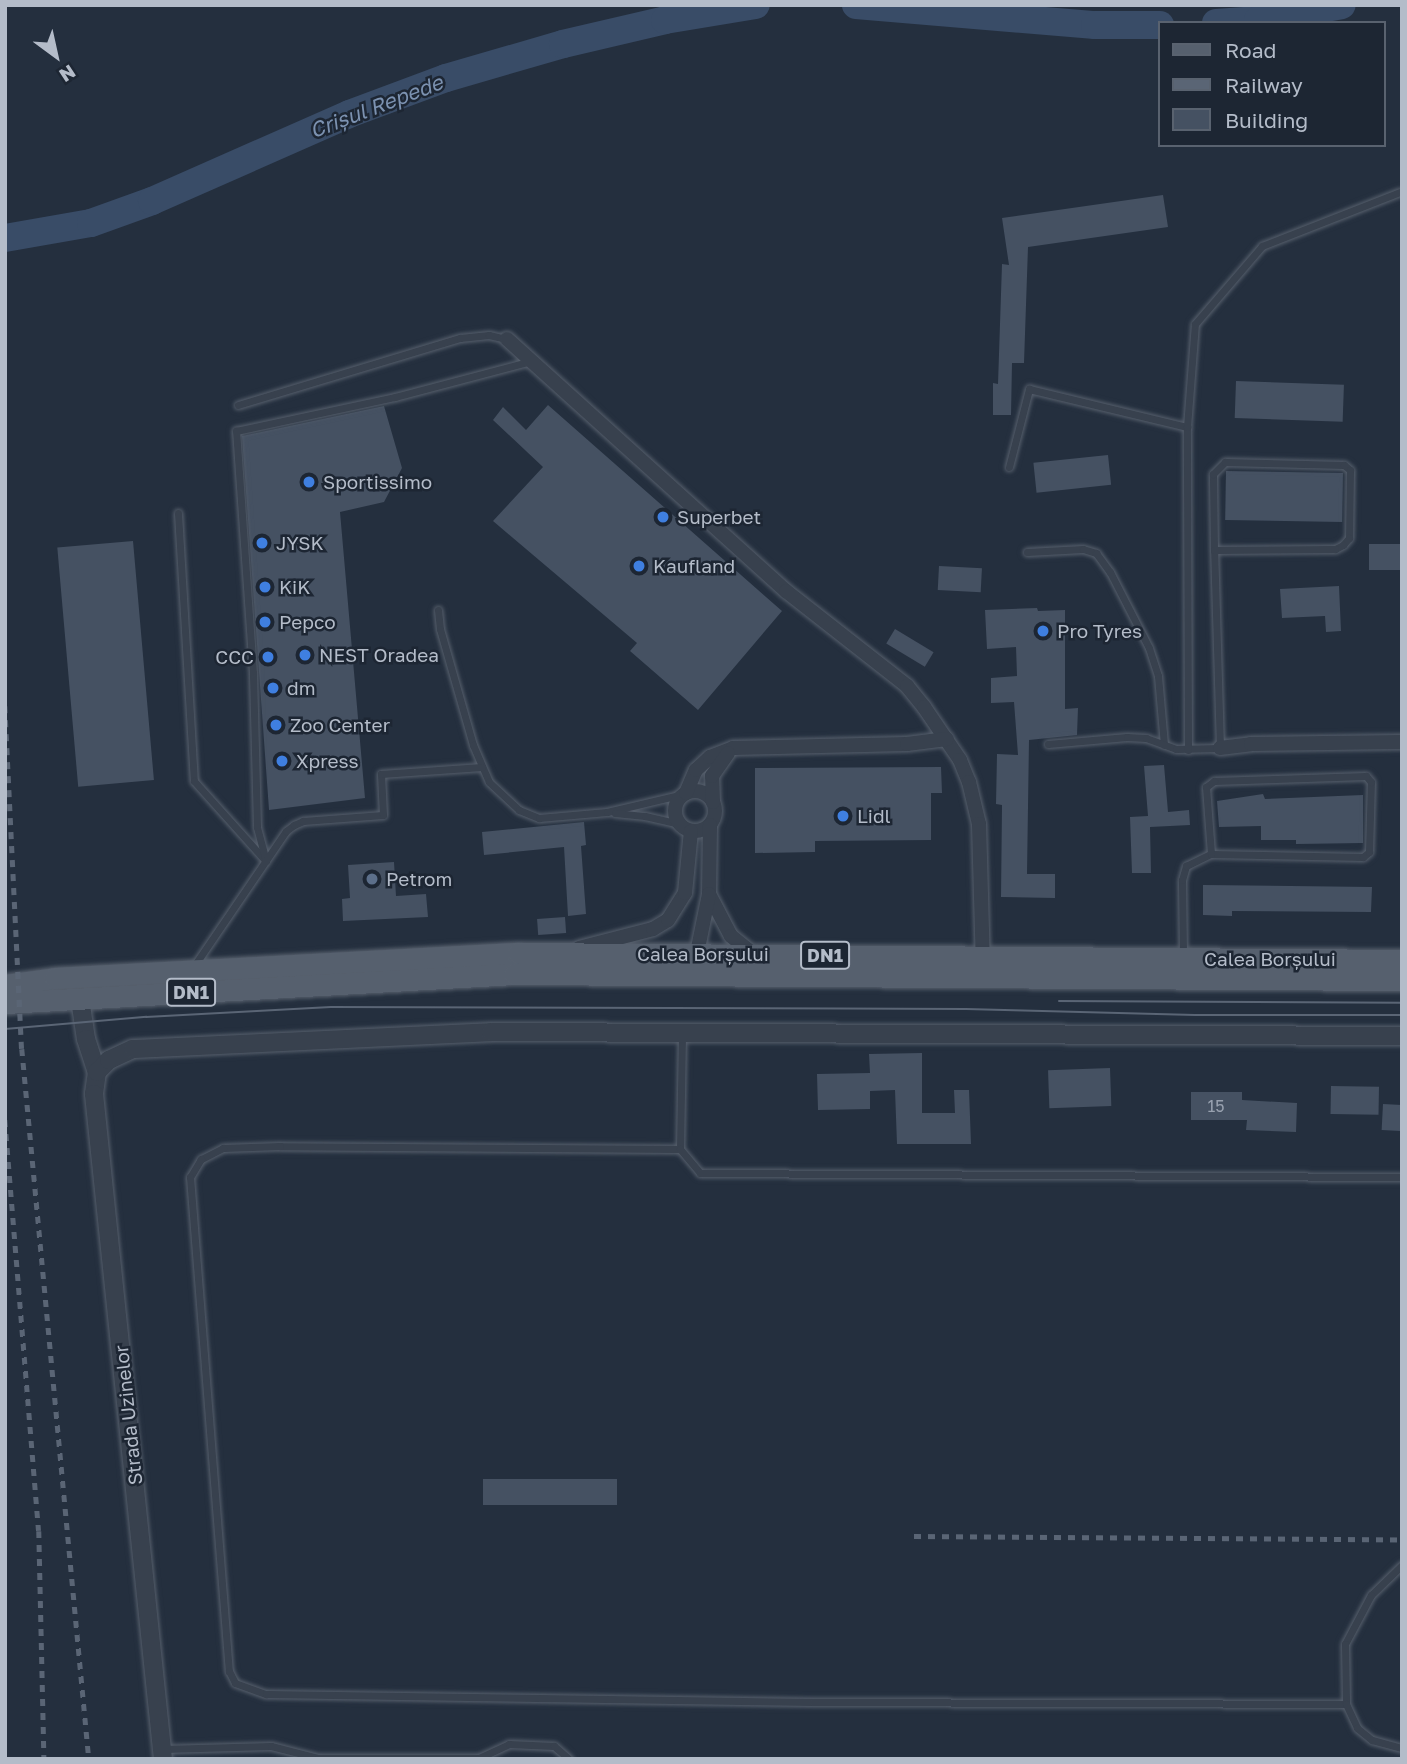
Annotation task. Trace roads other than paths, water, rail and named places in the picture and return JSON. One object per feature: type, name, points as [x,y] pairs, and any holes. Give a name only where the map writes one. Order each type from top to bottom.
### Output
[{"type":"main road","name":"Calea Borșului","points":[[5,985],[55,978],[419,956],[558,953],[695,964],[983,968],[1402,980]]},
{"type":"main road","name":"Calea Borșului","points":[[5,1003],[695,964],[752,953],[983,968],[1183,958],[1402,960]]},
{"type":"main road","points":[[5,977],[55,978]]},
{"type":"street","points":[[506,339],[786,591],[907,686],[947,739],[969,782],[979,824],[983,968]]},
{"type":"street","points":[[558,953],[653,929],[668,920],[685,893],[685,828],[674,808],[696,770],[710,757],[733,748],[908,744],[947,739]]},
{"type":"street","points":[[1220,748],[1251,744],[1402,742]]},
{"type":"street","points":[[695,964],[709,894],[710,825],[715,814],[712,776],[718,764],[733,748]]},
{"type":"street","points":[[685,793],[703,792],[713,802]]},
{"type":"street","points":[[685,828],[710,825]]},
{"type":"street","points":[[709,894],[731,936],[752,953]]},
{"type":"street","points":[[80,999],[86,1039],[97,1072],[109,1060],[133,1049],[491,1031],[1402,1036]]},
{"type":"street","name":"Strada Uzinelor","points":[[97,1072],[94,1094],[163,1754]]},
{"type":"lane","points":[[1188,751],[1187,427],[1195,324],[1262,246],[1400,192]]},
{"type":"lane","points":[[238,405],[460,338],[489,335],[506,339]]},
{"type":"lane","points":[[266,861],[257,827],[253,673],[236,431],[395,397],[531,361]]},
{"type":"lane","points":[[1009,467],[1029,389],[1187,427]]},
{"type":"lane","points":[[1048,744],[1127,737],[1146,738],[1188,751],[1220,748],[1214,550],[1213,474],[1225,462],[1343,465],[1350,470],[1349,538],[1343,545],[1335,548],[1214,550]]},
{"type":"lane","points":[[178,513],[194,781],[266,861]]},
{"type":"lane","points":[[1027,552],[1083,549],[1096,553],[1110,572],[1149,648],[1158,676],[1164,745]]},
{"type":"lane","points":[[438,610],[440,629],[459,703],[489,782],[505,799],[539,818],[607,812],[685,793]]},
{"type":"lane","points":[[189,972],[286,831],[303,821],[383,815],[381,774],[482,767]]},
{"type":"lane","points":[[1183,958],[1182,880],[1186,866],[1211,854],[1363,857],[1369,852],[1371,782],[1366,776],[1213,780],[1206,787],[1211,854]]},
{"type":"lane","points":[[607,812],[645,816],[685,828]]},
{"type":"lane","points":[[682,1033],[680,1149],[700,1173],[1402,1177]]},
{"type":"lane","points":[[680,1149],[222,1147],[201,1158],[190,1177],[229,1671],[235,1683],[266,1694],[827,1702],[1346,1704]]},
{"type":"lane","points":[[1402,1565],[1371,1595],[1345,1644],[1346,1704],[1357,1728],[1372,1740],[1402,1748]]},
{"type":"lane","points":[[163,1754],[271,1746],[318,1758],[479,1758],[509,1744],[554,1746],[569,1759]]},
{"type":"waterway","name":"Crișul Repede","points":[[5,238],[91,223],[152,201],[349,114],[446,78],[563,44],[665,20],[756,5]]},
{"type":"waterway","name":"Crișul Repede","points":[[856,5],[1095,25],[1158,25]]},
{"type":"waterway","name":"Crișul Repede","points":[[1244,21],[1342,5]]},
{"type":"tram line","points":[[1059,1001],[1402,1003]]},
{"type":"tram line","points":[[5,1029],[146,1017],[331,1007],[966,1009],[1195,1015],[1402,1015]]},
{"type":"railway","points":[[5,706],[22,1049],[89,1759]]},
{"type":"railway","points":[[5,1120],[39,1531],[44,1759]]},
{"type":"railway","points":[[914,1536],[1402,1539]]},
{"type":"place","name":"Sportissimo","points":[[309,482]]},
{"type":"place","name":"Superbet","points":[[663,517]]},
{"type":"place","name":"JYSK","points":[[262,543]]},
{"type":"place","name":"Kaufland","points":[[639,566]]},
{"type":"place","name":"KiK","points":[[265,587]]},
{"type":"place","name":"Pepco","points":[[265,622]]},
{"type":"place","name":"Pro Tyres","points":[[1043,631]]},
{"type":"place","name":"NEST Oradea","points":[[305,655]]},
{"type":"place","name":"CCC","points":[[268,657]]},
{"type":"place","name":"dm","points":[[273,688]]},
{"type":"place","name":"Zoo Center","points":[[276,725]]},
{"type":"place","name":"Xpress","points":[[282,761]]},
{"type":"place","name":"Lidl","points":[[843,816]]},
{"type":"place","name":"Petrom","points":[[372,879]]}]
